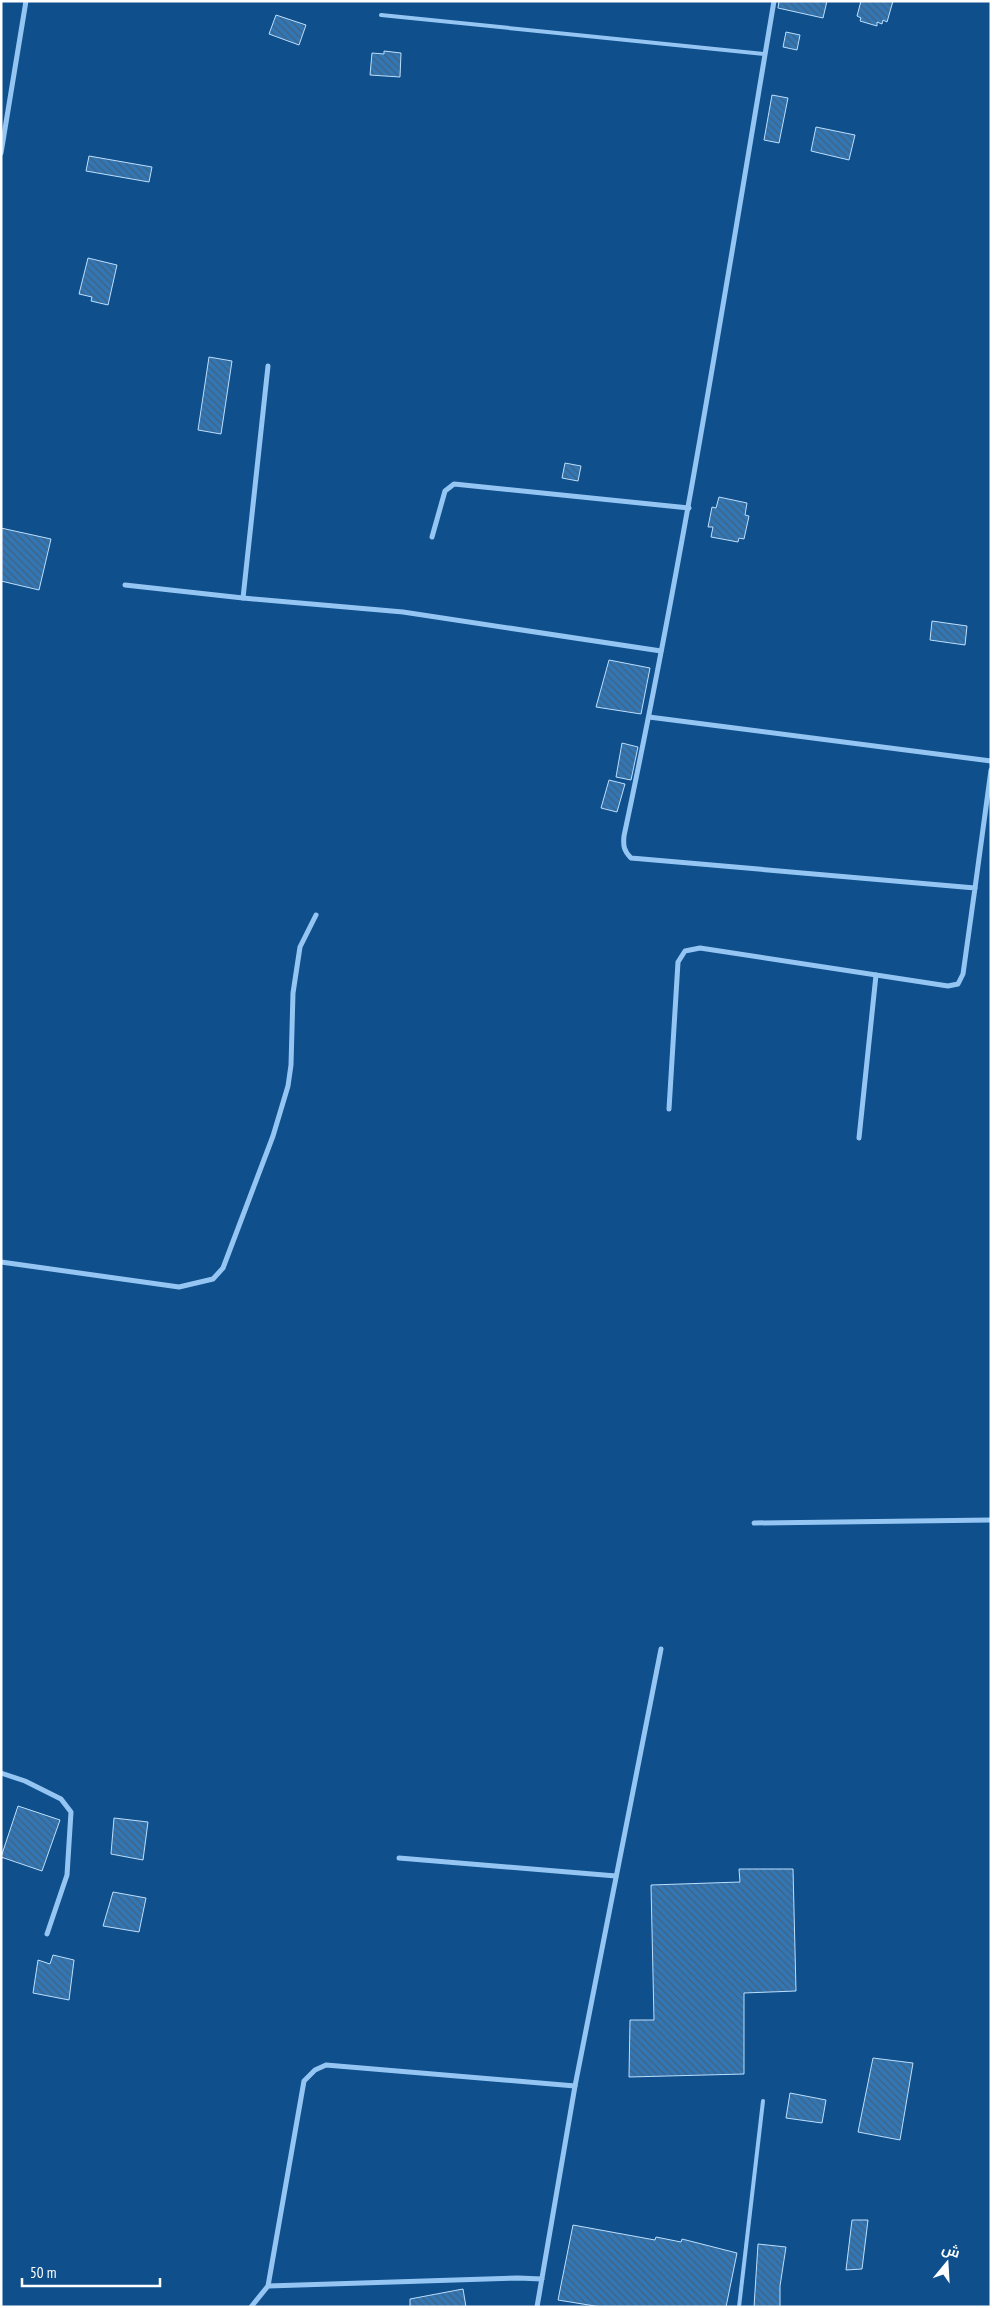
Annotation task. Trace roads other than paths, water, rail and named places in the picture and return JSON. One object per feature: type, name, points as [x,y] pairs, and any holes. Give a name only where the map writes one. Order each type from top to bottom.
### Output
[{"type":"street","points":[[1,153],[26,1]]},
{"type":"street","points":[[774,1],[689,508],[624,836],[625,852],[631,858],[975,888]]},
{"type":"street","points":[[243,598],[268,366]]},
{"type":"street","points":[[432,538],[445,492],[454,484],[689,508]]},
{"type":"street","points":[[125,585],[243,598],[403,612],[661,650]]},
{"type":"street","points":[[649,717],[991,761]]},
{"type":"street","points":[[669,1109],[678,962],[685,951],[700,948],[948,986],[958,984],[964,974],[991,770]]},
{"type":"street","points":[[1,1262],[179,1287],[213,1278],[223,1268],[273,1136],[288,1086],[291,1065],[293,993],[300,947],[316,915]]},
{"type":"street","points":[[859,1138],[876,975]]},
{"type":"street","points":[[754,1523],[991,1520]]},
{"type":"street","points":[[537,2307],[575,2086],[661,1649]]},
{"type":"street","points":[[1,1773],[25,1781],[61,1799],[71,1812],[67,1875],[47,1934]]},
{"type":"street","points":[[399,1858],[616,1876]]},
{"type":"street","points":[[251,2307],[268,2286],[304,2081],[315,2070],[326,2065],[575,2086]]},
{"type":"street","points":[[268,2286],[518,2278],[542,2280]]},
{"type":"lane","points":[[381,15],[765,54]]},
{"type":"lane","points":[[738,2307],[762,2101]]}]
